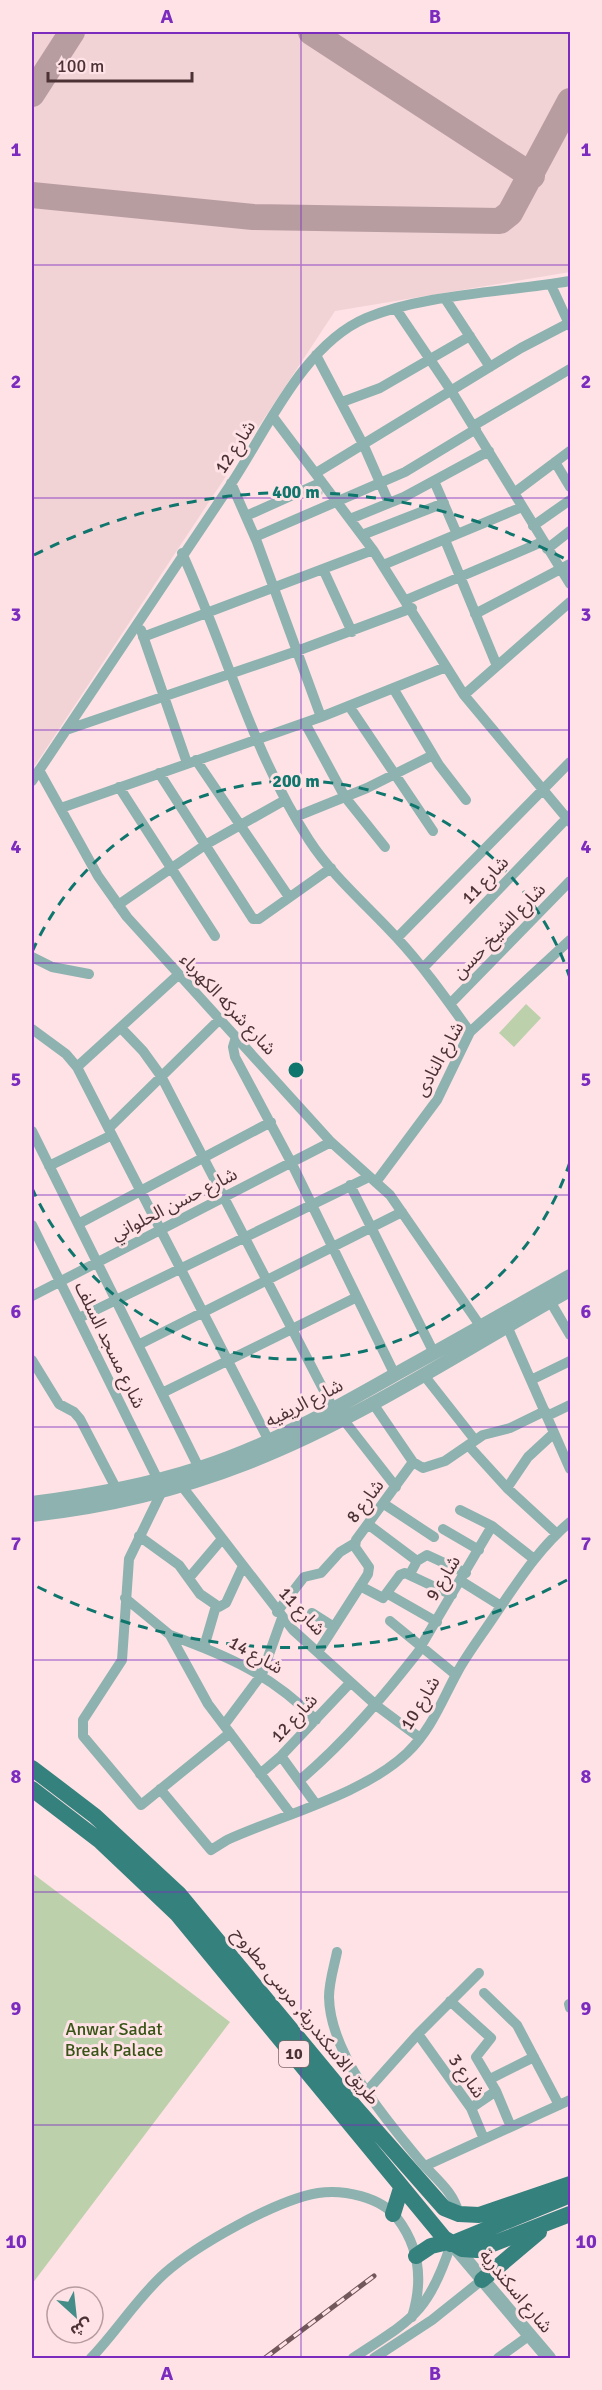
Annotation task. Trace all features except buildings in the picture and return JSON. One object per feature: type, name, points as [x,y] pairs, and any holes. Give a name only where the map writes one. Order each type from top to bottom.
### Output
[{"type":"main road","name":"طريق الاسكندرية, مرسى مطروح","points":[[32,1768],[95,1816],[179,1894],[433,2197],[444,2208],[459,2214]]},
{"type":"main road","name":"طريق الاسكندرية, مرسى مطروح","points":[[32,1789],[100,1841],[177,1914],[346,2117],[400,2188],[451,2244]]},
{"type":"main road","points":[[459,2214],[479,2215],[570,2184]]},
{"type":"main road","points":[[393,2214],[400,2188]]},
{"type":"main road","points":[[416,2256],[431,2246],[451,2244],[570,2195]]},
{"type":"main road","points":[[451,2244],[470,2250],[485,2248],[570,2214]]},
{"type":"main road","points":[[482,2280],[549,2223]]},
{"type":"street","name":"شارع 12","points":[[32,781],[316,355],[351,327],[396,309],[570,281]]},
{"type":"street","points":[[246,516],[319,477],[490,367],[570,324],[551,285]]},
{"type":"street","points":[[446,300],[490,367]]},
{"type":"street","points":[[396,309],[431,358],[545,545],[566,568],[570,584]]},
{"type":"street","points":[[342,402],[380,388],[470,336]]},
{"type":"street","points":[[316,355],[364,446],[389,503]]},
{"type":"street","points":[[255,537],[414,467],[570,369]]},
{"type":"street","points":[[273,417],[373,550],[464,695],[543,791],[569,818]]},
{"type":"street","points":[[350,519],[434,481],[489,451]]},
{"type":"street","points":[[514,493],[570,451]]},
{"type":"street","points":[[555,462],[570,487]]},
{"type":"street","points":[[434,481],[457,534]]},
{"type":"street","points":[[231,483],[255,537],[321,717]]},
{"type":"street","points":[[533,526],[570,500]]},
{"type":"street","points":[[362,535],[444,503]]},
{"type":"street","points":[[383,565],[522,507]]},
{"type":"street","points":[[66,730],[352,632],[459,577],[545,545],[570,531]]},
{"type":"street","points":[[445,540],[497,666]]},
{"type":"street","points":[[143,637],[373,550]]},
{"type":"street","points":[[182,554],[209,611],[256,740],[285,800],[309,841],[423,968],[470,1032]]},
{"type":"street","points":[[475,614],[566,568]]},
{"type":"street","points":[[323,569],[352,632]]},
{"type":"street","points":[[464,695],[570,603]]},
{"type":"street","points":[[138,621],[164,698],[191,761],[240,824],[289,897]]},
{"type":"street","points":[[61,808],[305,723],[446,667]]},
{"type":"street","points":[[393,688],[433,755],[466,800]]},
{"type":"street","points":[[349,706],[393,776],[433,831]]},
{"type":"street","points":[[305,723],[345,797],[385,847]]},
{"type":"street","points":[[295,817],[393,776],[433,755]]},
{"type":"street","points":[[397,938],[570,762]]},
{"type":"street","name":"شارع شركه الكهرباء","points":[[39,770],[118,905],[178,975],[331,1142],[372,1179],[402,1212],[486,1328]]},
{"type":"street","points":[[159,773],[253,919],[259,919],[331,868]]},
{"type":"street","points":[[120,787],[215,936]]},
{"type":"street","points":[[118,905],[205,845],[285,800]]},
{"type":"street","name":"شارع 11","points":[[423,968],[569,818]]},
{"type":"street","name":"شارع الشيخ حسن","points":[[450,1004],[570,881]]},
{"type":"street","name":"شارع النادى","points":[[372,1179],[437,1100],[470,1032],[570,940]]},
{"type":"street","points":[[34,963],[88,974]]},
{"type":"street","points":[[77,1067],[178,975]]},
{"type":"street","points":[[49,1166],[111,1131],[161,1076],[220,1019]]},
{"type":"street","points":[[121,1028],[143,1051],[161,1076],[338,1414],[396,1487]]},
{"type":"street","points":[[32,1029],[66,1054],[77,1067],[269,1441]]},
{"type":"street","points":[[236,1037],[233,1047],[235,1057],[271,1122],[395,1375]]},
{"type":"street","points":[[78,1224],[271,1122]]},
{"type":"street","points":[[32,1131],[200,1468]]},
{"type":"street","name":"شارع حسن الحلواني","points":[[32,1296],[331,1142]]},
{"type":"street","points":[[79,1318],[350,1185],[372,1179]]},
{"type":"street","points":[[350,1185],[434,1353]]},
{"type":"street","points":[[138,1345],[402,1212]]},
{"type":"street","name":"شارع مسجد السلف","points":[[32,1225],[160,1486]]},
{"type":"street","name":"شارع الريفيه","points":[[37,1508],[119,1502],[200,1468],[372,1402],[423,1374],[486,1328],[570,1276]]},
{"type":"street","name":"شارع الريفيه","points":[[37,1508],[117,1490],[181,1485],[248,1463],[338,1414],[395,1375],[434,1353],[486,1328],[507,1326],[570,1290]]},
{"type":"street","points":[[162,1393],[357,1297]]},
{"type":"street","points":[[550,1301],[570,1335]]},
{"type":"street","points":[[507,1326],[570,1469]]},
{"type":"street","points":[[32,1360],[59,1404],[74,1412],[80,1419],[117,1490]]},
{"type":"street","points":[[531,1380],[570,1361]]},
{"type":"street","points":[[423,1374],[471,1443],[507,1488],[556,1534]]},
{"type":"street","points":[[372,1402],[413,1462],[418,1466],[429,1468],[493,1432],[510,1428],[570,1405]]},
{"type":"street","points":[[507,1488],[528,1458],[554,1433]]},
{"type":"street","name":"شارع 8","points":[[318,1652],[369,1570],[355,1544],[413,1462]]},
{"type":"street","name":"شارع 11","points":[[181,1485],[279,1615],[350,1683],[420,1738]]},
{"type":"street","points":[[160,1486],[129,1559],[122,1660],[83,1720],[81,1731],[85,1740],[141,1805],[227,1729],[262,1674],[279,1615],[304,1577],[321,1573],[340,1552],[355,1544]]},
{"type":"street","points":[[384,1504],[434,1537]]},
{"type":"street","points":[[460,1510],[492,1527],[534,1558]]},
{"type":"street","name":"شارع 10","points":[[160,1789],[211,1850],[227,1839],[377,1775],[407,1753],[420,1738],[441,1706],[456,1675],[534,1558],[570,1522]]},
{"type":"street","points":[[369,1524],[417,1561]]},
{"type":"street","name":"شارع 9","points":[[299,1781],[377,1706],[421,1646],[492,1527]]},
{"type":"street","points":[[443,1529],[479,1550]]},
{"type":"street","points":[[139,1536],[179,1565],[200,1594],[216,1606],[225,1605],[242,1568]]},
{"type":"street","points":[[189,1578],[222,1539]]},
{"type":"street","points":[[410,1574],[417,1561],[423,1556],[431,1555],[501,1606]]},
{"type":"street","points":[[360,1586],[381,1598],[388,1594],[400,1575],[410,1574],[452,1595]]},
{"type":"street","points":[[388,1594],[436,1622]]},
{"type":"street","points":[[125,1598],[170,1635],[201,1692],[290,1813]]},
{"type":"street","points":[[204,1647],[216,1606]]},
{"type":"street","points":[[312,1613],[334,1627]]},
{"type":"street","points":[[390,1621],[456,1675]]},
{"type":"street","name":"شارع 14","points":[[170,1635],[204,1647],[262,1674],[291,1696],[316,1720]]},
{"type":"street","name":"شارع 12","points":[[260,1774],[281,1756],[350,1683]]},
{"type":"street","points":[[281,1756],[315,1803]]},
{"type":"street","points":[[338,1952],[330,1986],[330,2011],[337,2036],[367,2091],[425,2166],[451,2194],[459,2214]]},
{"type":"street","points":[[367,2091],[418,2034],[479,1973]]},
{"type":"street","points":[[484,1993],[517,2025],[559,2105]]},
{"type":"street","points":[[450,2001],[490,2037],[491,2041],[478,2051],[476,2057],[490,2079],[511,2127]]},
{"type":"street","name":"شارع 3","points":[[418,2034],[471,2108],[484,2139]]},
{"type":"street","points":[[490,2079],[534,2057]]},
{"type":"street","points":[[471,2108],[496,2091]]},
{"type":"street","points":[[425,2166],[570,2100]]},
{"type":"street","points":[[91,2358],[143,2295],[188,2255],[265,2213],[300,2197],[339,2192],[377,2203],[393,2214],[409,2236],[416,2256],[419,2287],[412,2317]]},
{"type":"street","points":[[353,2358],[412,2317],[436,2287],[451,2244]]},
{"type":"street","name":"شارع اسكندرية","points":[[451,2244],[549,2358]]},
{"type":"street","points":[[374,2358],[432,2320],[482,2280]]},
{"type":"street","points":[[498,2358],[530,2335]]},
{"type":"shaded area","points":[[32,32],[570,32],[570,272],[335,311],[32,770]]},
{"type":"green space","points":[[526,1004],[541,1018],[514,1047],[499,1033]]},
{"type":"green space","name":"Anwar Sadat Break Palace","points":[[32,1873],[230,2022],[32,2284]]},
{"type":"taxiway","points":[[32,94],[72,32]]},
{"type":"taxiway","points":[[311,32],[532,176]]},
{"type":"taxiway","points":[[32,195],[253,217],[500,221],[510,213],[570,101]]},
{"type":"railway","points":[[265,2358],[374,2276]]}]
